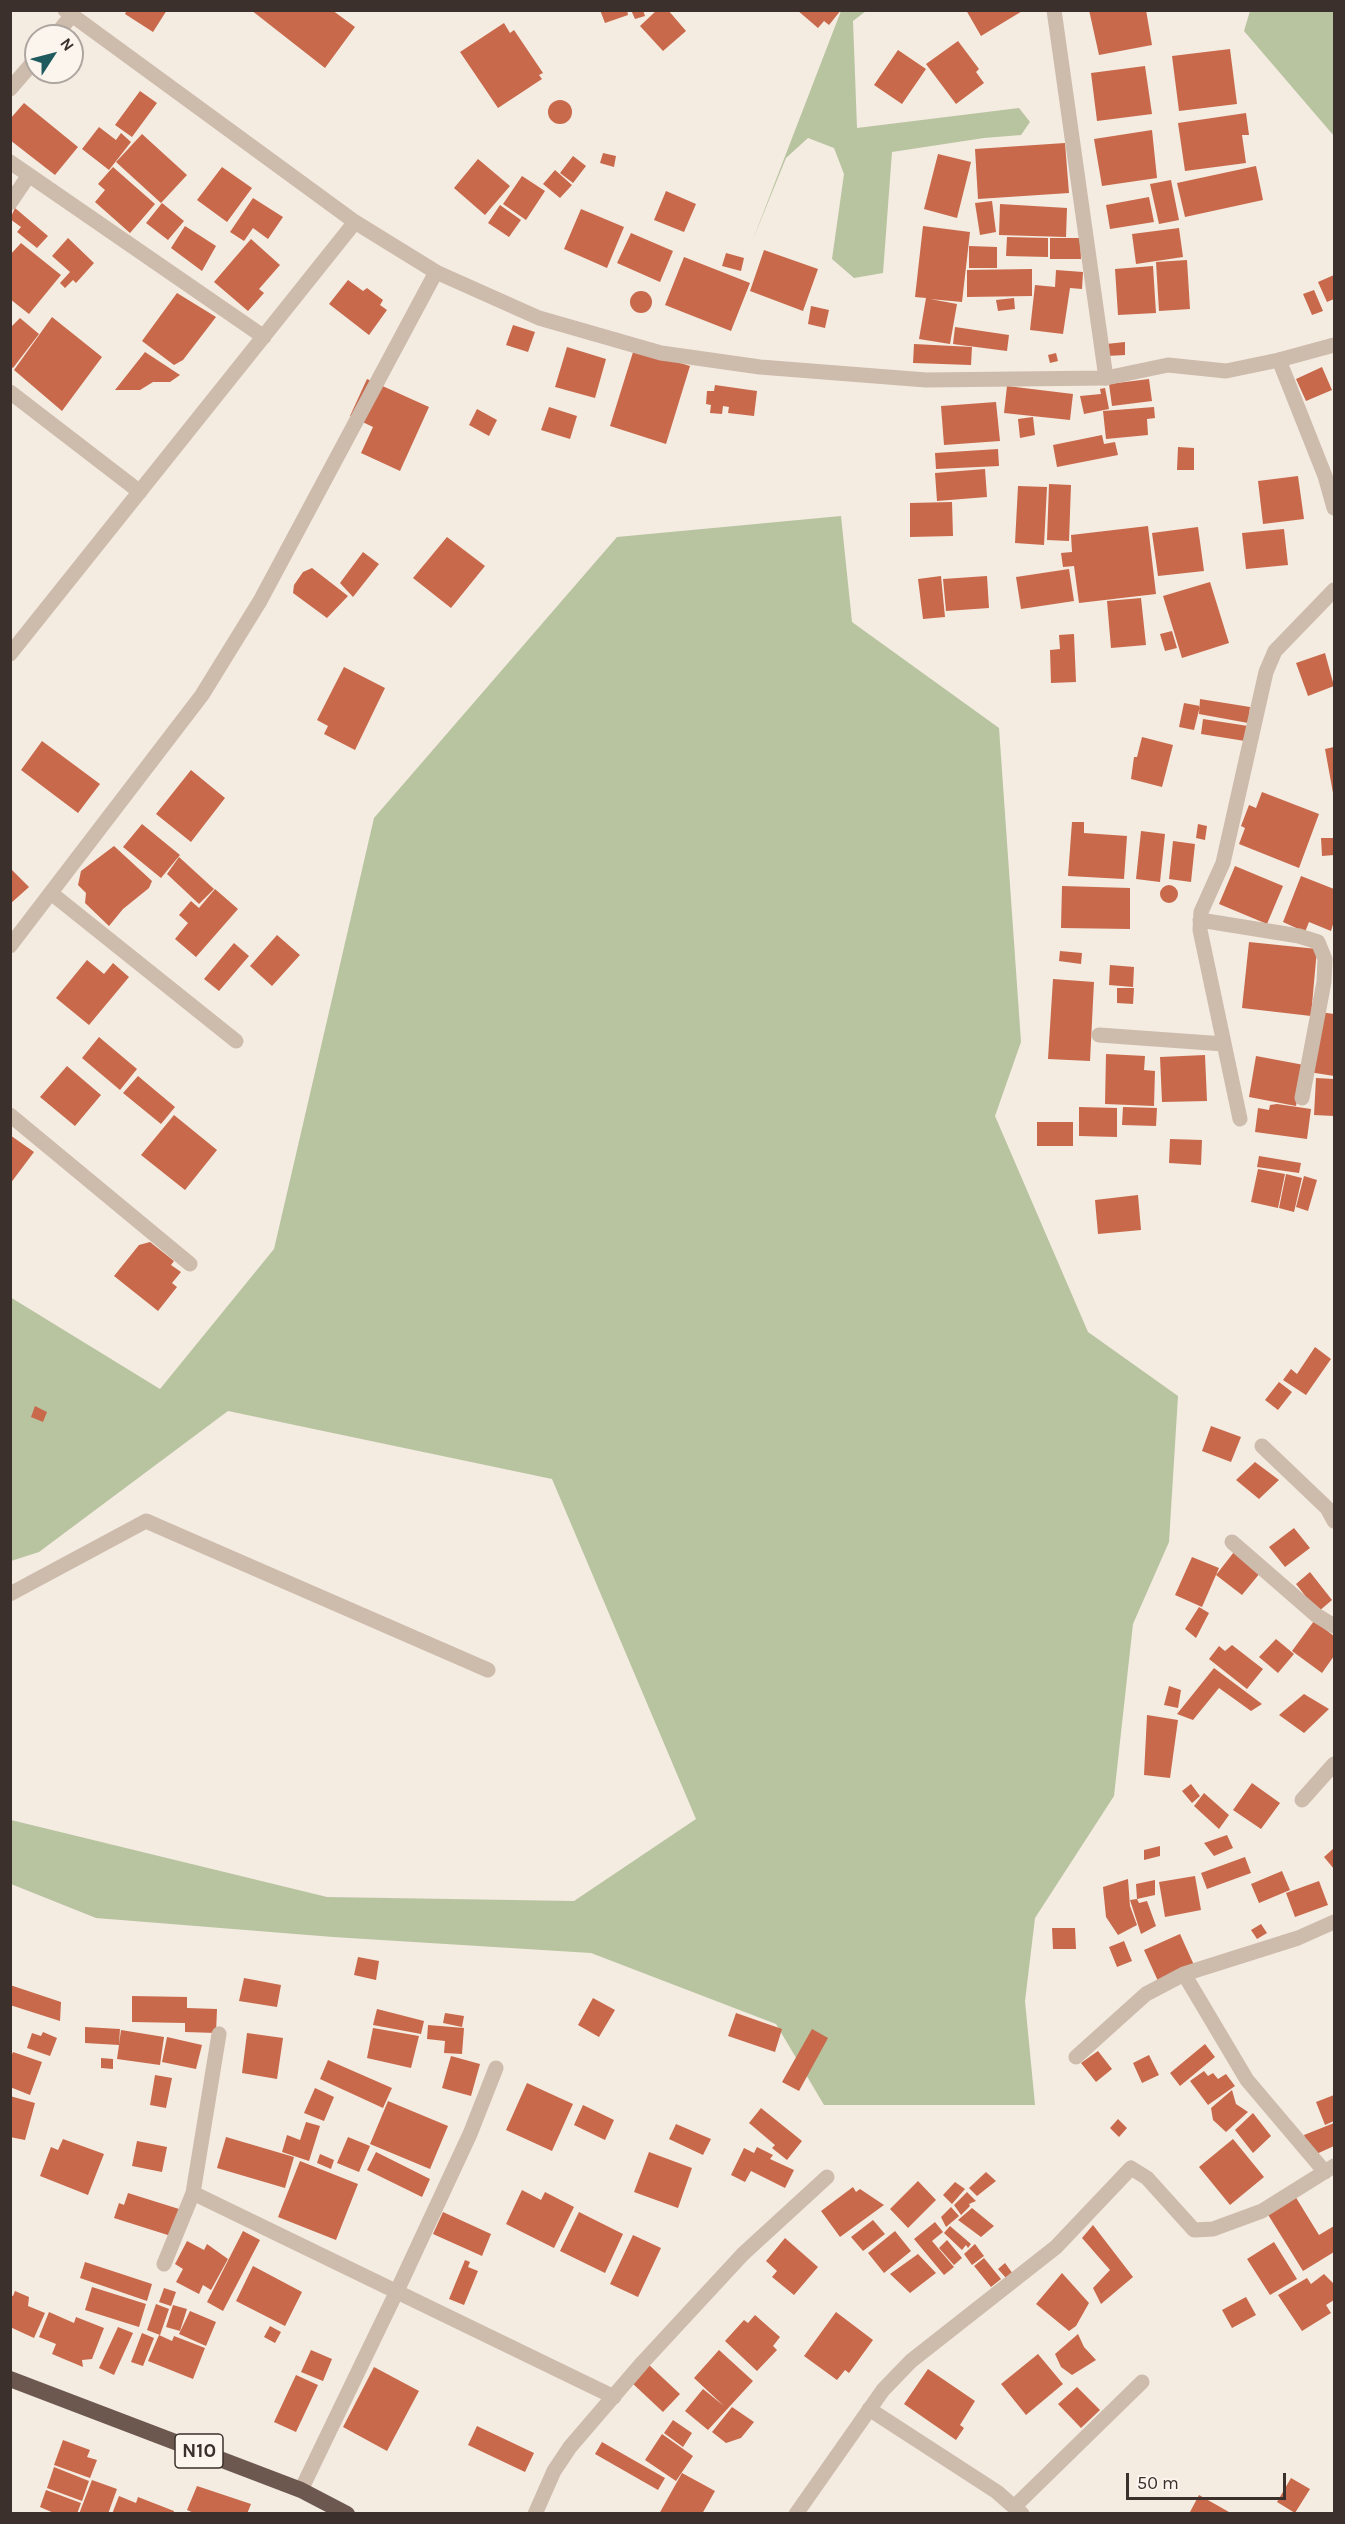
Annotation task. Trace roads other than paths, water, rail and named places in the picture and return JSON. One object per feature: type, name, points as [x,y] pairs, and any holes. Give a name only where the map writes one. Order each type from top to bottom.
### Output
[{"type":"highway","name":"N10","points":[[10,2379],[301,2490],[348,2514]]},
{"type":"street","points":[[1054,10],[1106,378]]},
{"type":"street","points":[[69,13],[355,222],[436,272],[539,318],[661,353],[760,367],[926,380],[1106,378],[1168,365],[1226,371],[1335,345]]},
{"type":"street","points":[[10,89],[24,73]]},
{"type":"street","points":[[10,162],[264,337]]},
{"type":"street","points":[[10,203],[28,175]]},
{"type":"street","points":[[10,654],[355,222]]},
{"type":"street","points":[[10,946],[208,686],[260,601],[436,272]]},
{"type":"street","points":[[1279,360],[1325,476],[1335,508]]},
{"type":"street","points":[[10,392],[140,492]]},
{"type":"street","points":[[1240,1119],[1200,920],[1223,863],[1266,672],[1275,651],[1335,590]]},
{"type":"street","points":[[51,893],[236,1041]]},
{"type":"street","points":[[1200,920],[1299,936],[1318,942],[1325,959],[1323,982],[1302,1098]]},
{"type":"street","points":[[1099,1035],[1224,1044]]},
{"type":"street","points":[[10,1114],[190,1264]]},
{"type":"street","points":[[1262,1446],[1327,1508],[1335,1521]]},
{"type":"street","points":[[10,1594],[146,1521],[488,1670]]},
{"type":"street","points":[[1232,1542],[1316,1615],[1335,1626]]},
{"type":"street","points":[[1302,1800],[1335,1764]]},
{"type":"street","points":[[1076,2057],[1146,1994],[1184,1974],[1298,1938],[1335,1922]]},
{"type":"street","points":[[796,2514],[869,2409],[911,2361],[1056,2247],[1131,2168],[1147,2178],[1194,2230],[1213,2229],[1262,2211],[1330,2169],[1247,2080],[1184,1974]]},
{"type":"street","points":[[164,2264],[193,2193],[219,2034]]},
{"type":"street","points":[[301,2490],[398,2291],[470,2134],[496,2068]]},
{"type":"street","points":[[535,2514],[554,2471],[570,2446],[643,2362],[743,2254],[827,2177]]},
{"type":"street","points":[[193,2193],[614,2397]]},
{"type":"street","points":[[869,2409],[963,2469],[1018,2510],[1142,2382]]}]
